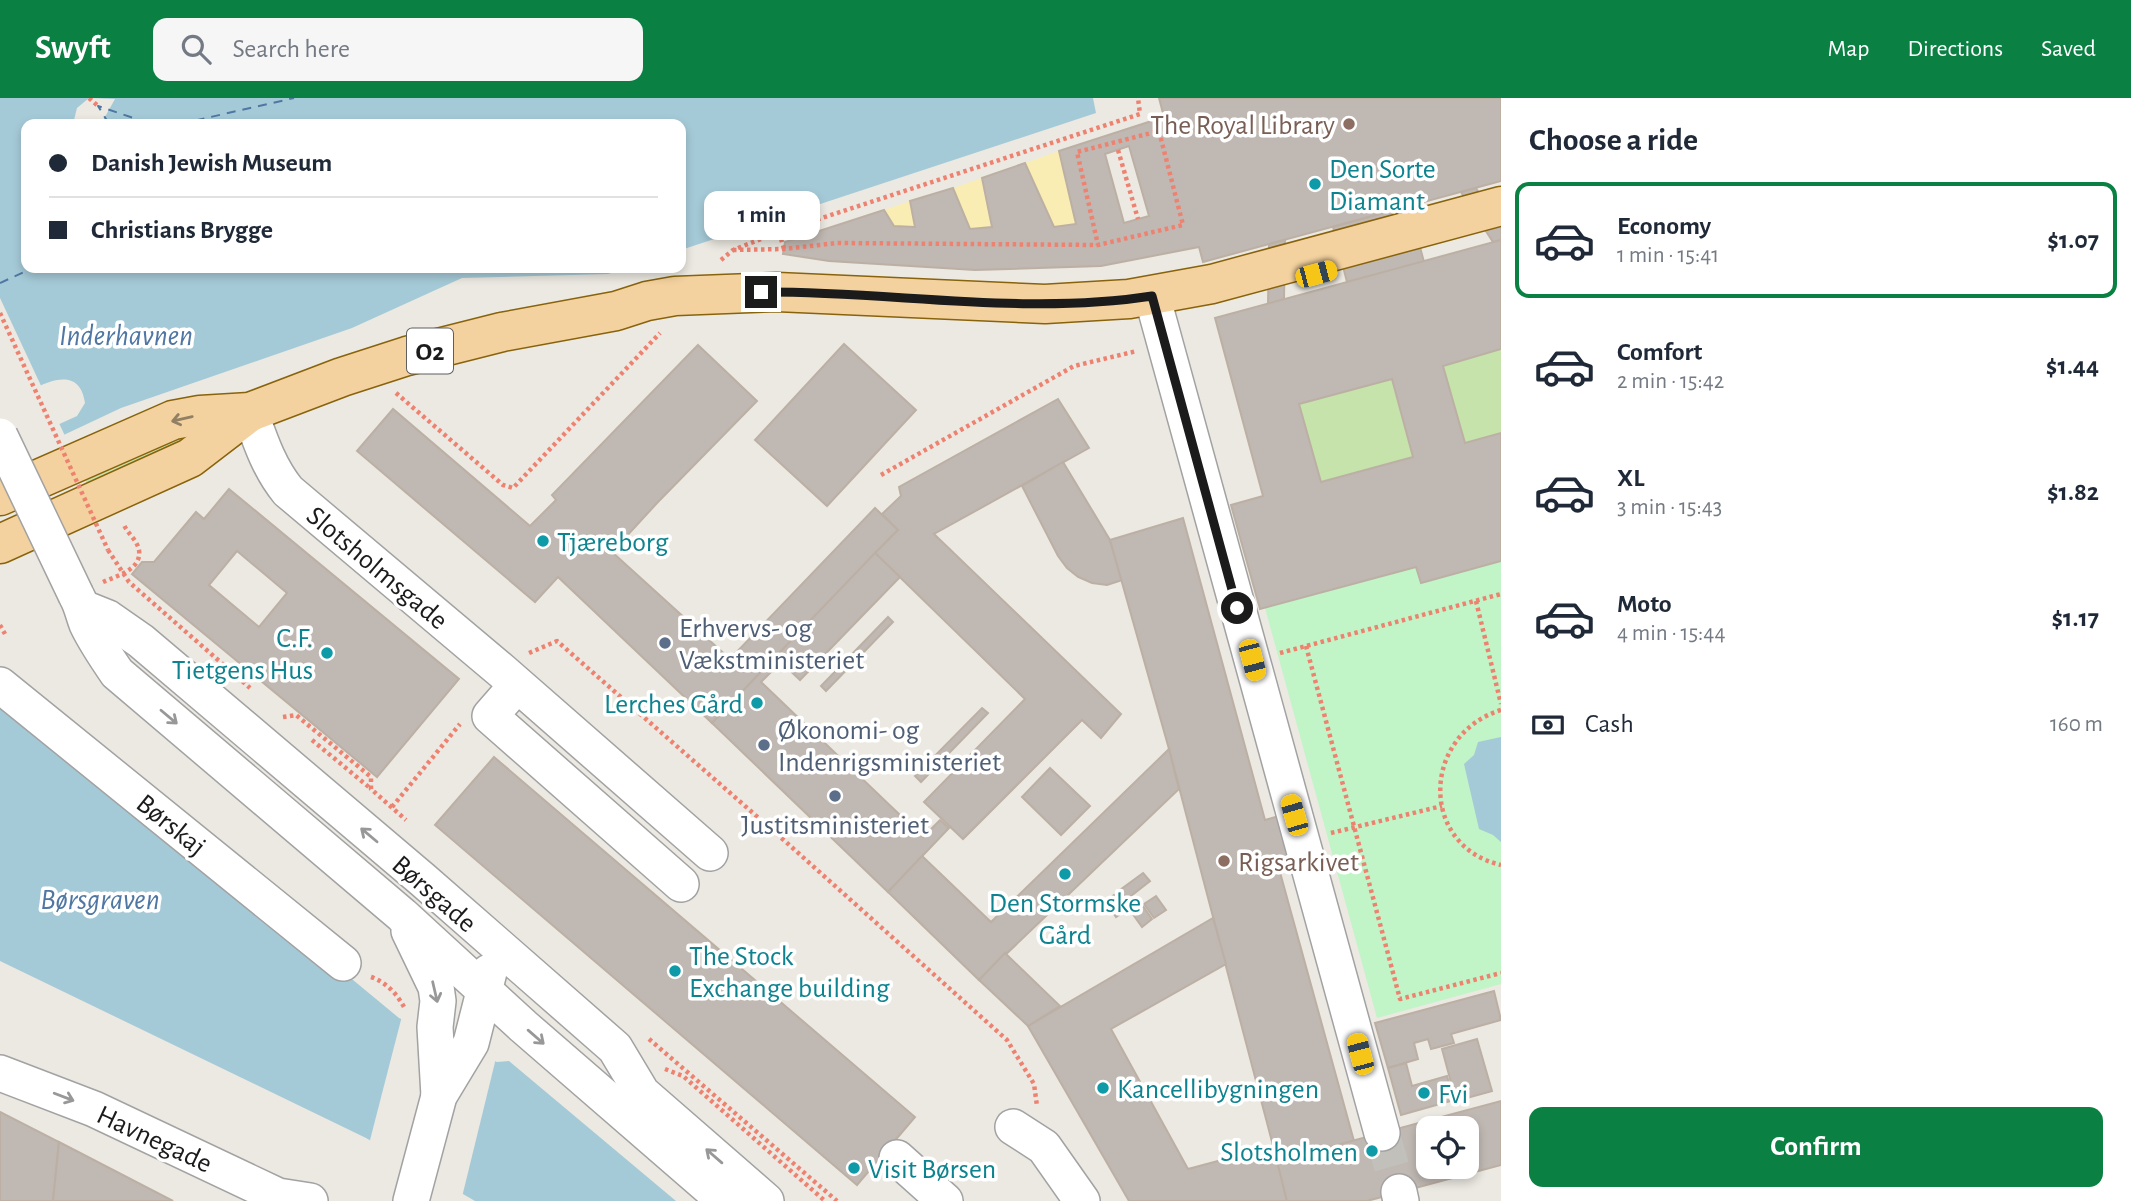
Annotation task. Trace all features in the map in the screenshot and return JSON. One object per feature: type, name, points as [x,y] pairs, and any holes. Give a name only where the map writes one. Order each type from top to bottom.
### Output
[{"type":"main road","name":"O2","points":[[1158,318],[1212,284],[1501,206]]},
{"type":"main road","name":"O2","points":[[0,496],[173,420],[200,415],[250,412],[368,368],[502,332],[616,311],[671,306],[755,313],[1048,322],[1158,318],[1501,225]]},
{"type":"main road","name":"O2","points":[[0,544],[190,458],[250,412]]},
{"type":"street","points":[[1158,318],[1382,1133]]},
{"type":"street","name":"Slotsholmsgade","points":[[250,412],[268,460],[277,478],[288,491],[516,683],[710,853]]},
{"type":"street","points":[[0,436],[79,601]]},
{"type":"street","name":"Børsgade","points":[[79,601],[85,621],[117,673],[402,915],[485,992],[725,1201]]},
{"type":"street","name":"Børsgade","points":[[79,601],[141,641],[423,880],[494,945],[615,1048],[642,1093],[766,1201]]},
{"type":"street","points":[[516,683],[490,716],[681,884]]},
{"type":"street","name":"Børskaj","points":[[0,685],[343,963]]},
{"type":"street","points":[[402,915],[436,987],[438,1001],[435,1027],[439,1096]]},
{"type":"street","points":[[414,1190],[439,1096],[471,1042],[494,945]]},
{"type":"street","name":"Havnegade","points":[[0,1073],[94,1109],[278,1196],[310,1201]]},
{"type":"street","points":[[1013,1127],[1044,1147],[1082,1201]]},
{"type":"street","points":[[1044,1147],[1061,1201]]},
{"type":"street","points":[[897,1158],[945,1201]]},
{"type":"path","points":[[89,98],[98,106]]},
{"type":"path","points":[[368,368],[503,485],[513,488],[660,333],[671,306],[733,250],[779,232],[1140,114],[1138,98]]},
{"type":"path","points":[[1110,124],[1112,133]]},
{"type":"path","points":[[733,250],[784,249],[837,243],[1098,245],[1183,225],[1159,131],[1077,152],[1098,245]]},
{"type":"path","points":[[1118,150],[1138,219]]},
{"type":"path","points":[[779,232],[784,249]]},
{"type":"path","points":[[0,313],[108,550],[122,573],[253,691]]},
{"type":"path","points":[[881,475],[1158,318]]},
{"type":"path","points":[[113,495],[128,534],[139,549],[138,560],[130,570],[122,573]]},
{"type":"path","points":[[1252,660],[1501,594]]},
{"type":"path","points":[[1476,601],[1501,704]]},
{"type":"path","points":[[0,625],[5,634]]},
{"type":"path","points":[[516,683],[558,641],[1007,1040],[1034,1084],[1044,1147]]},
{"type":"path","points":[[1306,646],[1400,999],[1501,973]]},
{"type":"path","points":[[274,709],[295,727]]},
{"type":"path","points":[[1501,710],[1477,720],[1465,729],[1449,751],[1441,777],[1447,820],[1463,844],[1483,858],[1501,865]]},
{"type":"path","points":[[284,718],[296,715],[371,777],[371,789]]},
{"type":"path","points":[[392,807],[461,723]]},
{"type":"path","points":[[306,736],[412,825]]},
{"type":"path","points":[[1301,841],[1443,806]]},
{"type":"path","points":[[343,963],[380,980],[400,997],[403,1006]]},
{"type":"path","points":[[643,1034],[837,1201]]},
{"type":"path","points":[[660,1067],[683,1076],[825,1201]]},
{"type":"green space","points":[[1501,349],[1501,433],[1465,443],[1443,366]]},
{"type":"green space","points":[[1392,379],[1413,457],[1321,482],[1299,404]]},
{"type":"green space","points":[[194,423],[201,436],[90,490],[81,470]]},
{"type":"green space","points":[[1501,561],[1501,984],[1377,1018],[1265,608],[1416,567],[1421,583]]},
{"type":"sand","points":[[1059,151],[1076,224],[1054,227],[1025,163]]},
{"type":"sand","points":[[982,178],[992,227],[970,229],[953,188]]},
{"type":"sand","points":[[910,201],[915,227],[894,226],[884,210]]},
{"type":"water","name":"Inderhavnen","points":[[0,98],[1093,98],[1096,113],[686,248],[686,119],[21,119],[21,273],[611,273],[462,278],[352,328],[121,408],[0,465],[0,451],[77,416],[85,403],[80,389],[72,381],[62,380],[49,382],[0,407]]},
{"type":"water","name":"Børsgraven","points":[[0,688],[399,1018],[497,1062],[509,1061],[676,1201],[475,1201],[366,1138],[0,961]]},
{"type":"water","points":[[1501,737],[1501,842],[1479,829],[1464,764],[1474,755],[1478,742]]},
{"type":"pier","points":[[89,98],[115,99],[104,119],[74,119],[77,108]]},
{"type":"pier","points":[[0,298],[43,390],[0,410]]},
{"type":"pier","points":[[58,421],[66,438],[0,469],[0,448]]},
{"type":"pier","points":[[402,1016],[496,1058],[462,1197],[369,1144]]},
{"type":"building","name":"Den Sorte Diamant","points":[[1159,98],[1501,98],[1501,181],[1203,262],[1199,247],[1101,266],[975,270],[829,261],[783,254],[785,242],[884,210],[894,226],[915,227],[910,201],[953,188],[970,229],[992,227],[982,178],[1025,163],[1054,227],[1076,224],[1059,151],[1164,117]],"holes":[[[1129,146],[1149,216],[1124,223],[1105,154]]]},
{"type":"building","points":[[1476,188],[1501,228],[1501,240],[1493,242],[1461,192]]},
{"type":"building","points":[[1409,206],[1424,262],[1347,282],[1333,227]]},
{"type":"building","points":[[1285,240],[1284,299],[1268,304],[1269,244]]},
{"type":"building","points":[[1501,240],[1501,349],[1443,366],[1465,443],[1501,433],[1501,561],[1421,583],[1416,567],[1260,609],[1231,505],[1263,496],[1215,318]],"holes":[[[1392,379],[1413,457],[1321,482],[1299,404]]]},
{"type":"building","points":[[844,344],[916,410],[827,506],[755,440]]},
{"type":"building","name":"Tjæreborg","points":[[698,345],[757,401],[612,552],[730,659],[875,508],[898,530],[712,723],[558,577],[535,602],[357,451],[393,409],[530,526],[556,500],[552,495]]},
{"type":"building","points":[[1058,399],[1089,448],[934,534],[1121,714],[1101,738],[1082,720],[963,839],[924,802],[1025,699],[875,553],[898,530],[882,514],[901,496],[899,487]]},
{"type":"building","points":[[1063,462],[1110,540],[1122,580],[1107,585],[1092,583],[1067,568],[1058,556],[1022,486]]},
{"type":"building","name":"C.F. Tietgens Hus","points":[[229,489],[459,679],[377,777],[132,574],[142,562],[154,562],[196,512],[204,519]],"holes":[[[237,551],[287,593],[259,627],[209,585]]]},
{"type":"building","points":[[1183,518],[1265,820],[1279,816],[1290,860],[1278,865],[1354,1141],[1277,1161],[1169,749],[1110,540]]},
{"type":"building","name":"Lerches Gård","points":[[875,553],[900,577],[800,680],[781,662],[761,682],[923,837],[940,820],[949,828],[888,892],[712,723]]},
{"type":"building","points":[[888,617],[893,622],[826,691],[821,686]]},
{"type":"building","points":[[982,708],[988,713],[921,782],[915,776]]},
{"type":"building","name":"Den Stormske Gård","points":[[1169,749],[1179,789],[979,980],[888,892],[922,856],[991,922]]},
{"type":"building","name":"The Stock Exchange building","points":[[494,757],[915,1117],[857,1185],[435,825]]},
{"type":"building","points":[[1050,768],[1090,806],[1061,835],[1022,797]]},
{"type":"building","points":[[1143,873],[1150,881],[1127,899],[1120,890]]},
{"type":"building","points":[[1114,895],[1125,911],[1116,917],[1106,901]]},
{"type":"building","points":[[1156,896],[1166,910],[1154,918],[1144,904]]},
{"type":"building","points":[[1143,906],[1152,919],[1142,927],[1132,913]]},
{"type":"building","name":"Kancellibygningen","points":[[1213,918],[1226,964],[1111,1029],[1188,1169],[1274,1146],[1287,1201],[1129,1201],[1028,1026]]},
{"type":"building","points":[[1005,953],[1060,1006],[1028,1026],[979,980]]},
{"type":"building","points":[[1494,991],[1501,1020],[1451,1034],[1454,1043],[1431,1049],[1428,1039],[1414,1043],[1418,1059],[1388,1068],[1375,1023]]},
{"type":"building","points":[[1477,1039],[1492,1091],[1456,1101],[1442,1049]]},
{"type":"building","name":"Fvi","points":[[1406,1063],[1412,1086],[1447,1076],[1454,1100],[1401,1115],[1388,1068]]},
{"type":"building","name":"Slotsholmen","points":[[1501,1101],[1501,1165],[1479,1171],[1479,1116],[1445,1116]]},
{"type":"building","points":[[0,1112],[59,1142],[53,1201],[0,1201]]},
{"type":"building","name":"Slotsholmen","points":[[1416,1124],[1416,1179],[1449,1179],[1367,1201],[1287,1201],[1277,1161]]},
{"type":"building","points":[[59,1142],[173,1201],[53,1201]]},
{"type":"ferry route","points":[[202,119],[294,98]]},
{"type":"ferry route","points":[[106,119],[98,106],[136,119]]},
{"type":"ferry route","points":[[0,283],[22,273]]},
{"type":"tunnel","points":[[1382,1133],[1399,1192]]},
{"type":"place","name":"The Royal Library","points":[[1349,124]]},
{"type":"place","name":"Den Sorte Diamant","points":[[1315,184]]},
{"type":"place","name":"Tjæreborg","points":[[543,541]]},
{"type":"place","name":"Erhvervs- og Vækstministeriet","points":[[665,643]]},
{"type":"place","name":"C.F. Tietgens Hus","points":[[327,653]]},
{"type":"place","name":"Lerches Gård","points":[[757,703]]},
{"type":"place","name":"Økonomi- og Indenrigsministeriet","points":[[764,745]]},
{"type":"place","name":"Justitsministeriet","points":[[835,796]]},
{"type":"place","name":"Rigsarkivet","points":[[1224,861]]},
{"type":"place","name":"Den Stormske Gård","points":[[1065,874]]},
{"type":"place","name":"The Stock Exchange building","points":[[675,971]]},
{"type":"place","name":"Kancellibygningen","points":[[1103,1088]]},
{"type":"place","name":"Fvi","points":[[1424,1093]]},
{"type":"place","name":"Slotsholmen","points":[[1372,1151]]},
{"type":"place","name":"Visit Børsen","points":[[854,1168]]},
{"type":"route","points":[[761,292],[1016,304],[1073,304],[1152,296],[1237,608]]}]
